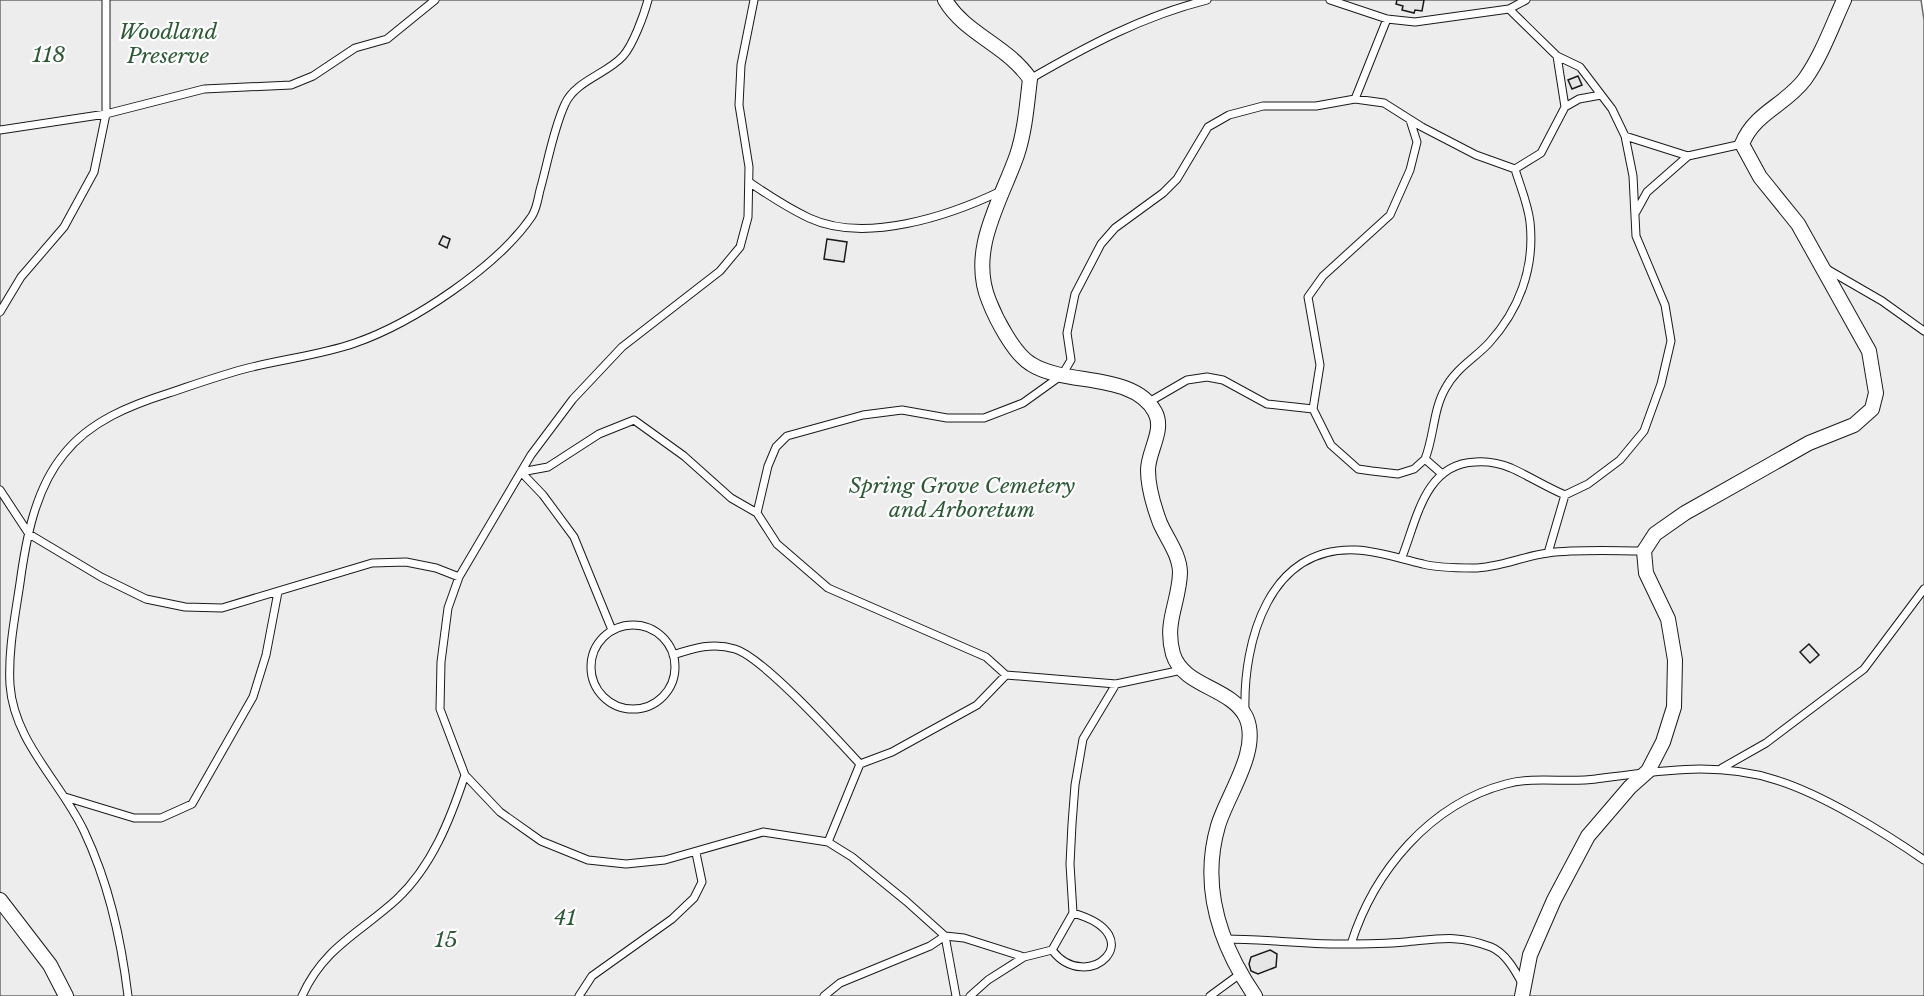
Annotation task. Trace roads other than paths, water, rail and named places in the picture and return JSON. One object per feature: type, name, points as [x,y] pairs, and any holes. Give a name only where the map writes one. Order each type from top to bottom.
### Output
[{"type":"street","points":[[945,0],[963,22],[1010,54],[1030,79],[1017,153],[986,234],[981,267],[987,297],[998,322],[1030,364],[1062,375],[1113,384],[1149,402],[1157,416],[1159,428],[1148,469],[1152,497],[1161,525],[1174,549],[1180,570],[1178,594],[1170,619],[1170,640],[1174,658],[1183,670],[1228,699],[1245,717],[1249,740],[1244,766],[1218,828],[1210,888],[1223,939],[1240,974],[1255,996]]},
{"type":"street","points":[[1523,992],[1530,955],[1554,900],[1588,836],[1648,771],[1663,742],[1674,707],[1675,660],[1668,619],[1646,573],[1644,551],[1655,534],[1685,513],[1809,443],[1854,425],[1872,409],[1876,393],[1869,351],[1798,224],[1760,177],[1742,144],[1749,128],[1804,80],[1826,42],[1844,0]]},
{"type":"street","points":[[0,900],[50,965],[66,996]]},
{"type":"lane","points":[[0,312],[21,277],[64,227],[94,172],[106,114],[106,0]]},
{"type":"lane","points":[[0,130],[106,114],[204,89],[291,85],[313,76],[355,48],[387,39],[435,0]]},
{"type":"lane","points":[[128,996],[121,941],[105,880],[83,829],[65,797],[44,771],[21,727],[10,689],[10,646],[28,534],[39,497],[64,454],[93,427],[129,406],[249,368],[356,343],[404,320],[464,283],[500,252],[534,214],[566,100],[584,83],[623,57],[645,13],[648,0]]},
{"type":"lane","points":[[754,0],[741,65],[739,105],[749,167],[749,182],[748,217],[740,247],[720,271],[622,347],[573,399],[521,472],[459,578],[448,608],[441,662],[440,709],[465,775],[500,812],[541,841],[588,860],[626,864],[696,853],[734,839],[763,832],[828,842],[861,864],[945,936],[964,938],[1024,957]]},
{"type":"lane","points":[[1030,79],[1088,46],[1129,27],[1207,0]]},
{"type":"lane","points":[[1330,0],[1387,19],[1415,22],[1509,9],[1526,0]]},
{"type":"lane","points":[[1509,9],[1557,56],[1580,67],[1612,109],[1625,136],[1636,212],[1636,236],[1665,305],[1671,341],[1661,384],[1644,430],[1620,460],[1588,484],[1565,495],[1548,553]]},
{"type":"lane","points":[[1355,99],[1387,19]]},
{"type":"lane","points":[[1557,56],[1565,107]]},
{"type":"lane","points":[[1515,169],[1541,153],[1565,107],[1579,99],[1601,95]]},
{"type":"lane","points":[[757,513],[768,466],[776,447],[787,436],[863,415],[902,411],[947,418],[984,418],[1023,403],[1062,375],[1071,360],[1067,333],[1075,294],[1101,244],[1115,228],[1163,193],[1177,179],[1208,127],[1229,115],[1263,106],[1316,106],[1355,99],[1384,103],[1410,120],[1476,155],[1515,169]]},
{"type":"lane","points":[[1410,120],[1417,142],[1410,170],[1390,215],[1323,276],[1308,297],[1320,365],[1313,409],[1331,445],[1358,469],[1398,474],[1414,469],[1425,459],[1433,439],[1443,391],[1454,373],[1479,353],[1516,309],[1530,261],[1530,221],[1515,169]]},
{"type":"lane","points":[[1625,136],[1688,156]]},
{"type":"lane","points":[[1636,212],[1647,192],[1688,156],[1742,144]]},
{"type":"lane","points":[[749,182],[810,219],[857,230],[934,217],[968,207],[1001,191]]},
{"type":"lane","points":[[1821,265],[1882,301],[1924,331]]},
{"type":"lane","points":[[1149,402],[1187,380],[1207,377],[1223,380],[1267,404],[1313,409]]},
{"type":"lane","points":[[521,472],[548,468],[599,434],[634,420],[684,456],[731,498],[757,513],[777,544],[828,588],[986,657],[1006,675],[1116,684],[1183,670]]},
{"type":"lane","points":[[1425,459],[1441,473]]},
{"type":"lane","points":[[1402,557],[1423,502],[1441,473],[1459,463],[1488,461],[1510,467],[1565,495]]},
{"type":"lane","points":[[521,472],[543,495],[574,537],[612,630]]},
{"type":"lane","points":[[0,490],[28,534],[101,577],[146,599],[185,607],[222,608],[372,563],[406,562],[436,568],[459,578]]},
{"type":"lane","points":[[1245,717],[1244,687],[1259,615],[1277,584],[1306,563],[1335,549],[1359,550],[1402,557],[1424,565],[1474,568],[1518,561],[1548,553],[1644,551]]},
{"type":"lane","points":[[1722,768],[1766,743],[1864,669],[1924,589]]},
{"type":"lane","points":[[65,797],[134,818],[161,818],[192,804],[253,697],[267,656],[278,592]]},
{"type":"lane","points":[[625,626],[651,629],[662,636],[673,655],[675,673],[663,697],[652,705],[638,709],[617,706],[599,693],[592,681],[590,666],[593,652],[600,639],[612,630],[625,626]]},
{"type":"lane","points":[[673,655],[709,645],[738,650],[761,665],[835,736],[860,764]]},
{"type":"lane","points":[[828,842],[860,764],[892,752],[977,705],[1006,675]]},
{"type":"lane","points":[[970,996],[988,980],[1024,957],[1052,950],[1073,913],[1070,864],[1072,824],[1075,785],[1083,739],[1116,684]]},
{"type":"lane","points":[[1351,944],[1361,913],[1403,847],[1439,816],[1477,794],[1507,783],[1593,780],[1648,771],[1722,768],[1777,780],[1840,809],[1924,860]]},
{"type":"lane","points":[[302,996],[310,978],[329,953],[398,897],[425,866],[448,822],[465,775]]},
{"type":"lane","points":[[579,996],[592,976],[672,920],[694,898],[702,882],[696,853]]},
{"type":"lane","points":[[1073,913],[1095,922],[1110,940],[1109,962],[1097,973]]},
{"type":"lane","points":[[824,996],[840,983],[930,946],[945,936]]},
{"type":"lane","points":[[945,936],[956,996]]},
{"type":"lane","points":[[1223,939],[1259,939],[1296,944],[1351,944],[1403,943],[1448,936],[1493,948],[1513,967],[1523,992]]},
{"type":"lane","points":[[1052,950],[1067,973]]},
{"type":"lane","points":[[1210,996],[1240,974]]},
{"type":"park label","name":"Woodland Preserve","points":[[168,44]]},
{"type":"park label","name":"118","points":[[49,55]]},
{"type":"park label","name":"Spring Grove Cemetery and Arboretum","points":[[962,498]]},
{"type":"park label","name":"41","points":[[565,918]]},
{"type":"park label","name":"15","points":[[446,940]]}]
